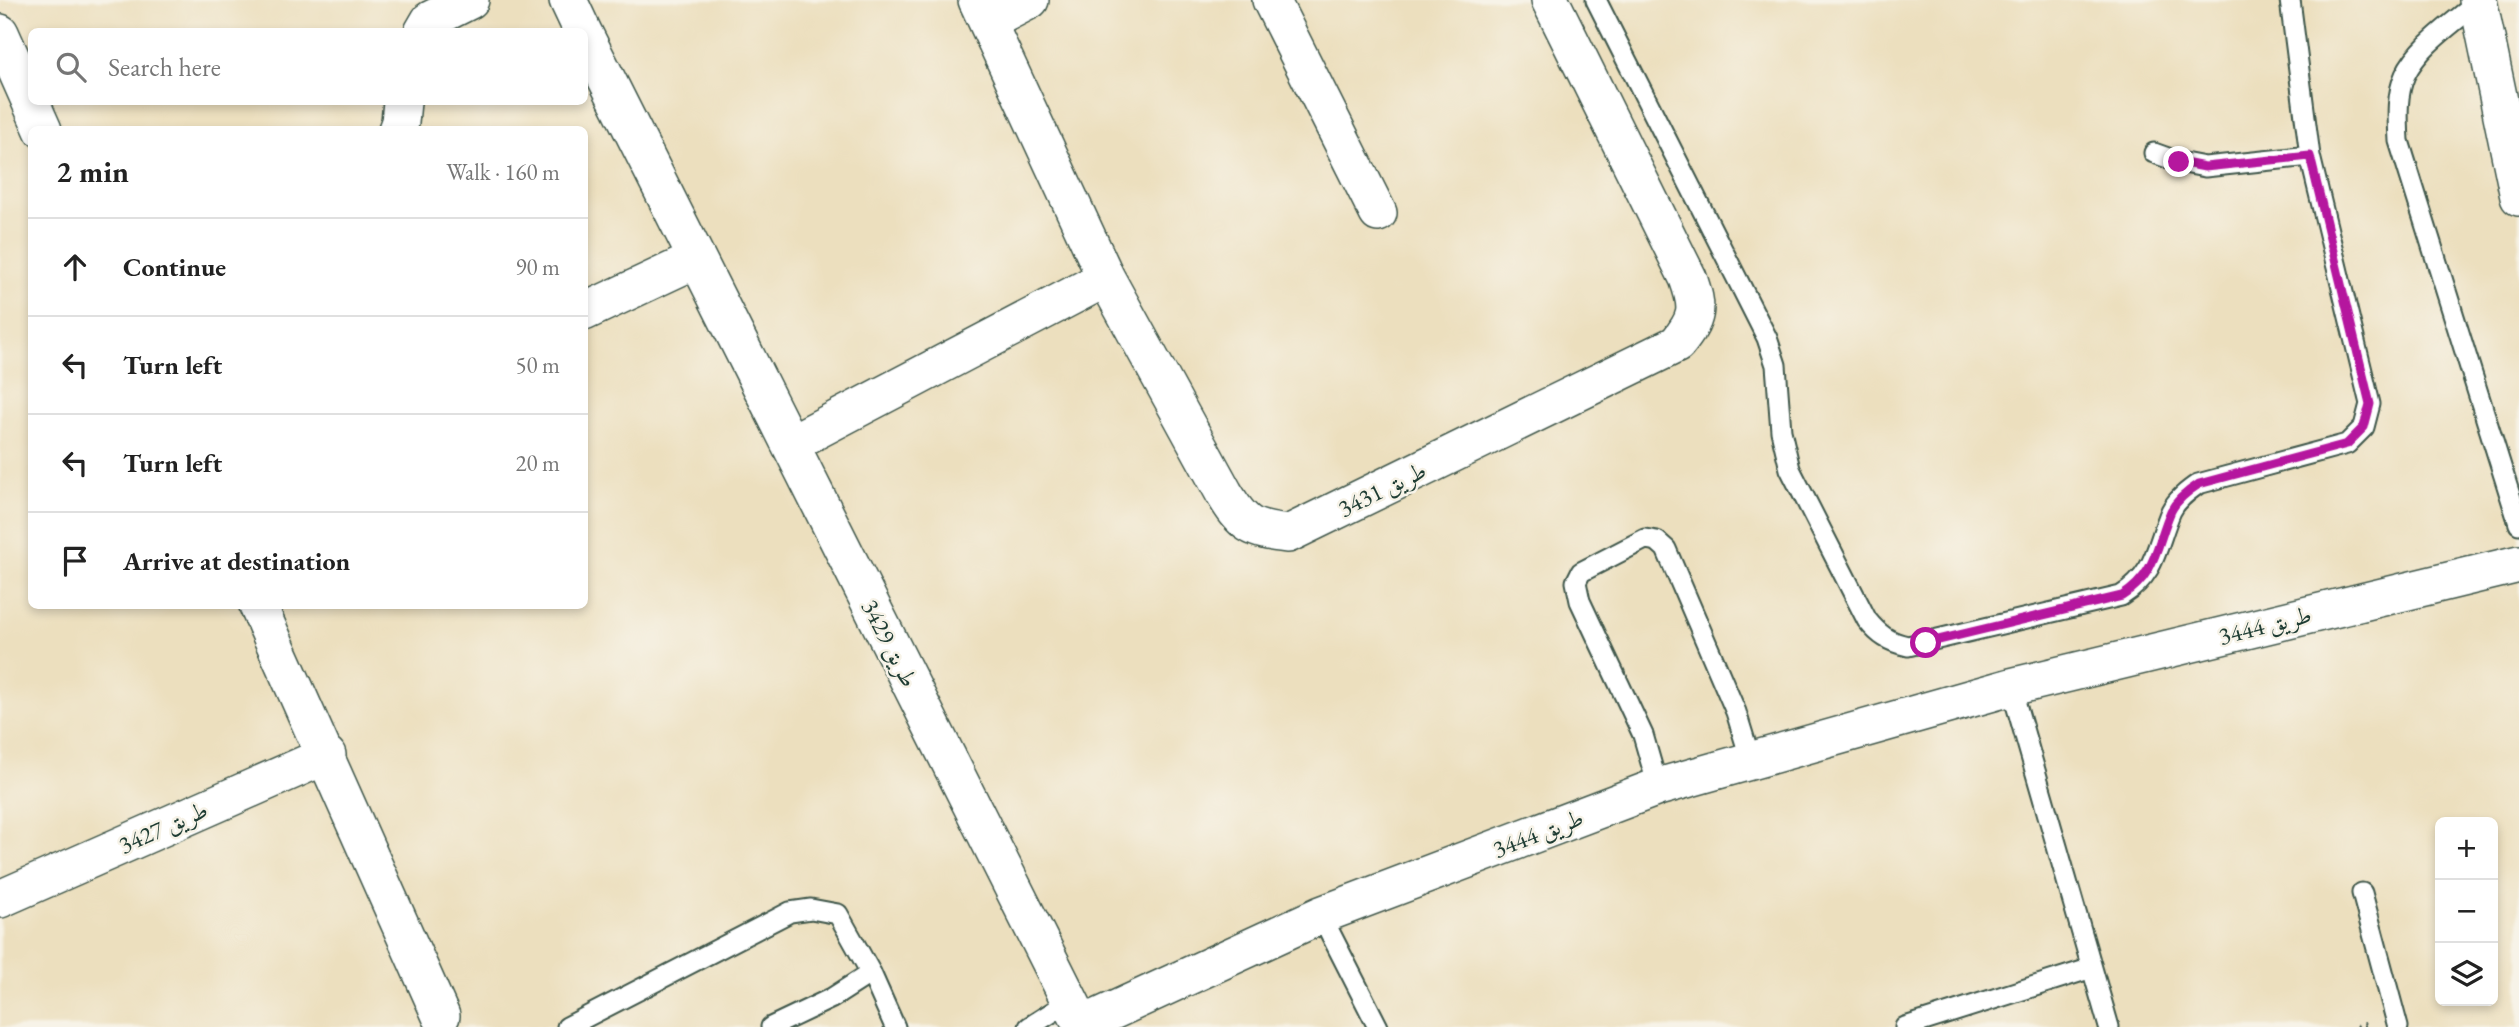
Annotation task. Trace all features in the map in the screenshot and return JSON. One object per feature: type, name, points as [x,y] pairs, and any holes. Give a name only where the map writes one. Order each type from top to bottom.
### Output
[{"type":"street","points":[[425,28],[430,20],[470,0]]},
{"type":"street","name":"طريق 3429","points":[[568,0],[582,28]]},
{"type":"street","name":"طريق 3431","points":[[1030,0],[983,11],[1106,278],[1237,516],[1260,531],[1288,534],[1677,344],[1692,325],[1696,301],[1692,289],[1550,0]]},
{"type":"street","points":[[1271,0],[1378,213]]},
{"type":"street","points":[[2479,0],[2519,197]]},
{"type":"street","points":[[0,33],[28,96]]},
{"type":"street","name":"طريق 3429","points":[[588,41],[1078,1018]]},
{"type":"street","points":[[32,105],[41,126]]},
{"type":"street","points":[[398,126],[402,105]]},
{"type":"street","points":[[588,310],[697,258]]},
{"type":"street","points":[[790,444],[1106,278]]},
{"type":"street","name":"طريق 3444","points":[[1078,1018],[1321,915],[1658,787],[2011,687],[2519,564]]},
{"type":"street","points":[[259,609],[327,755],[441,1016]]},
{"type":"street","name":"طريق 3427","points":[[0,899],[327,755]]},
{"type":"lane","points":[[1596,0],[1767,338],[1776,365],[1781,431],[1790,469],[1867,620],[1878,633],[1892,642],[1909,646],[2122,596],[2145,576],[2153,562],[2172,510],[2183,495],[2199,484],[2347,444],[2364,427],[2370,404],[2310,156],[2290,0]]},
{"type":"lane","points":[[2479,0],[2415,58],[2404,77],[2399,100],[2399,141],[2519,524]]},
{"type":"lane","points":[[2154,153],[2205,167],[2310,156]]},
{"type":"lane","points":[[1658,787],[1643,735],[1580,601],[1576,582],[1581,572],[1646,539],[1657,541],[1666,549],[1736,712],[1751,761]]},
{"type":"lane","points":[[2011,687],[2109,1027]]},
{"type":"lane","points":[[2362,893],[2398,1027]]},
{"type":"lane","points":[[567,1027],[790,912],[811,909],[838,914],[871,973],[895,1027]]},
{"type":"lane","points":[[1321,915],[1378,1027]]},
{"type":"lane","points":[[1905,1027],[2092,968]]},
{"type":"lane","points":[[771,1027],[832,998],[871,973]]},
{"type":"lane","points":[[1029,1027],[1078,1018]]},
{"type":"route","points":[[1926,643],[2122,596],[2145,576],[2153,562],[2172,510],[2183,495],[2199,484],[2347,444],[2364,427],[2370,404],[2310,156],[2234,166],[2205,167],[2179,162]]}]
